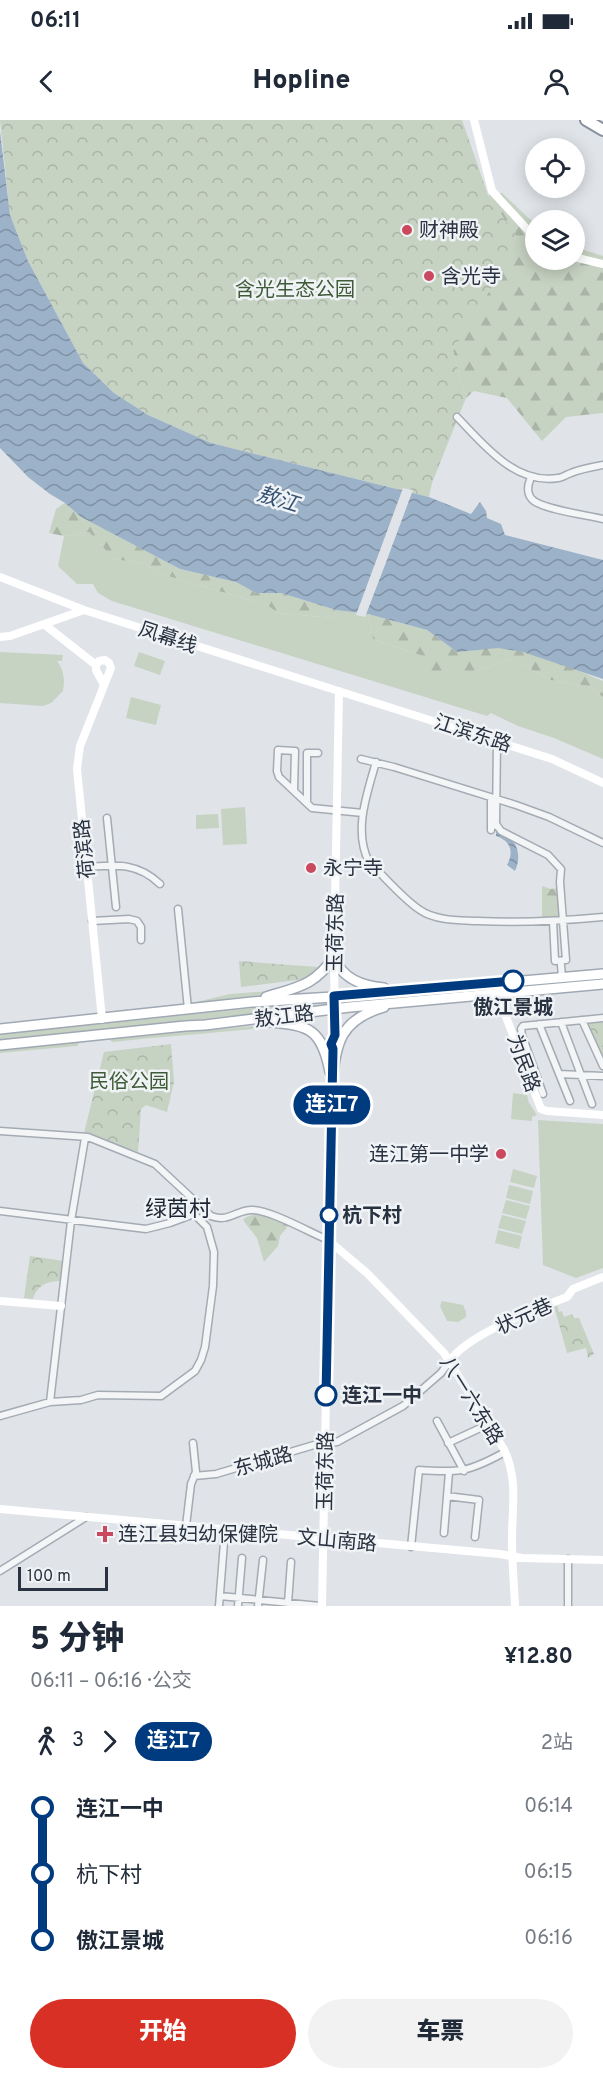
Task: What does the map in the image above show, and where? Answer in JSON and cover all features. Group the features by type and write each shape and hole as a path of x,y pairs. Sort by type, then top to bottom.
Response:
{"highway":[{"path":"586,120 603,130"}],"main road":[{"path":"474,120 492,191 525,227"},
{"path":"585,260 603,264"},
{"name":"凤幕线","path":"0,577 84,610 339,691"},
{"path":"0,637 45,625 84,610"},
{"name":"荷滨路","path":"45,625 96,665 103,660 110,665 80,746 77,764 102,1019"},
{"path":"96,665 96,670 103,683"},
{"name":"江滨东路","path":"339,691 552,759 603,783"},
{"name":"玉荷东路","path":"337,1037 334,957 339,691"},
{"path":"252,1002 308,984 320,975 334,957 345,975 359,983 369,987 404,991"},
{"name":"敖江路","path":"0,1029 252,1002 603,974"},
{"name":"敖江路","path":"0,1045 253,1020 335,1009 603,984"},
{"name":"为民路","path":"498,993 541,1108 547,1112 603,1115"},
{"path":"277,1000 285,1005 285,1010 277,1016"},
{"path":"332,1084 337,1037 361,1016 405,1002"},
{"path":"253,1020 295,1024 312,1031 321,1043 327,1058 332,1084"},
{"name":"玉荷东路","path":"321,1606 332,1084"},
{"name":"八一六东路","path":"328,1240 367,1273 444,1353 505,1452 512,1468 514,1481 512,1542 515,1606"},
{"name":"状元巷","path":"449,1362 456,1352 480,1335 567,1297 573,1289 603,1277"},
{"path":"0,1301 61,1306"},
{"path":"444,1353 456,1352"},
{"name":"文山南路","path":"0,1509 513,1557 603,1560"}],"street":[{"path":"457,417 493,455 535,477 559,478 572,472 603,465"},
{"path":"530,480 527,486 528,494 533,501 603,519"},
{"path":"497,741 492,799 494,828 548,855 561,869 566,960 561,962 555,961 553,921"},
{"path":"294,790 295,751 278,750 279,777 312,808 363,813"},
{"path":"307,803 307,753 318,753"},
{"path":"361,759 549,817 603,843"},
{"path":"376,762 363,813 362,844 369,862 420,910 435,917 453,920 524,923 603,917"},
{"path":"294,778 307,778"},
{"path":"370,782 379,785"},
{"path":"474,796 492,799"},
{"path":"107,818 116,907"},
{"path":"86,867 113,865 135,868 160,884"},
{"path":"178,909 188,1009"},
{"path":"92,921 129,919 137,921 141,927 141,940"},
{"path":"561,962 562,977"},
{"path":"543,1094 521,1029 523,1026 603,1018"},
{"path":"582,1020 603,1068"},
{"path":"561,1022 592,1104"},
{"path":"539,1024 570,1101"},
{"path":"559,1074 603,1076"},
{"path":"0,1131 85,1137 155,1164 216,1218 230,1217 252,1210 328,1240"},
{"path":"50,1402 71,1221 85,1137"},
{"path":"0,1211 146,1229 194,1214 200,1205"},
{"path":"0,1416 50,1402 81,1400 98,1395 161,1396 195,1371 205,1347 213,1286 214,1252 207,1227 194,1214"},
{"name":"东城路","path":"194,1476 216,1474 314,1445 337,1442 403,1406 441,1373 449,1362"},
{"path":"437,1421 464,1471"},
{"path":"448,1443 489,1424"},
{"path":"186,1526 196,1472 193,1443"},
{"path":"411,1547 418,1470 464,1471 505,1452"},
{"path":"444,1533 449,1472"},
{"path":"447,1496 479,1500 475,1537"},
{"path":"0,1570 86,1516"},
{"path":"219,1606 225,1530"},
{"path":"238,1606 242,1558"},
{"path":"568,1559 568,1606"},
{"path":"259,1603 263,1560"},
{"path":"288,1603 291,1563"},
{"path":"220,1596 259,1603 321,1606"}],"green space":[{"name":"含光生态公园","path":"0,120 462,120 488,195 520,241 453,351 466,398 432,483 429,497 211,443 148,415 114,393 83,363 28,261 10,215"},
{"path":"502,193 525,215 525,270 585,270 585,250 603,256 603,413 566,417 542,441 507,398 474,391 466,398 453,351 519,241 488,195"},
{"path":"65,503 81,517 180,569 236,582 256,593 281,593 336,610 333,618 278,613 262,601 256,602 158,573 145,564 114,559 89,532 64,536 49,533 56,509"},
{"path":"89,532 114,559 145,564 158,573 256,602 262,600 278,613 333,618 336,610 368,614 373,639 423,656 478,671 511,658 550,680 588,686 603,697 603,759 491,713 487,716 112,601 98,593 93,584 77,584 58,566 64,536"},
{"path":"368,614 427,630 457,652 500,648 526,652 553,660 603,681 603,697 588,686 550,680 511,658 478,671 431,671 423,656 373,639"},
{"path":"0,652 63,655 62,661 57,661 63,675 63,691 51,703 43,706 0,703"},
{"path":"139,652 165,661 160,675 134,666"},
{"path":"131,697 161,705 156,725 126,718"},
{"path":"245,807 247,844 223,845 221,809"},
{"path":"218,814 219,828 196,829 196,815"},
{"path":"542,886 551,889 558,888 561,917 542,919"},
{"path":"239,961 318,967 305,979 241,987"},
{"path":"270,991 271,994 192,1003 230,994"},
{"path":"273,1006 275,1010 271,1012 0,1040 0,1034"},
{"path":"603,1021 603,1063 585,1023"},
{"path":"273,1024 273,1027 110,1041 113,1038"},
{"path":"80,1042 77,1046 0,1053 0,1049"},
{"name":"民俗公园","path":"171,1044 174,1082 167,1112 146,1105 141,1109 138,1152 84,1133 104,1052"},
{"path":"513,1093 527,1095 537,1115 532,1117 532,1121 511,1119"},
{"path":"538,1120 603,1124 603,1268 576,1278 543,1265"},
{"path":"513,1169 537,1176 534,1188 510,1182"},
{"path":"509,1185 533,1191 530,1204 506,1198"},
{"path":"506,1200 530,1206 526,1219 502,1213"},
{"path":"261,1213 288,1226 280,1236 278,1246 264,1262 257,1238 243,1220"},
{"path":"502,1215 526,1221 522,1234 498,1228"},
{"path":"498,1230 522,1236 519,1249 495,1243"},
{"path":"30,1256 64,1261 61,1281 44,1285 37,1290 33,1299 24,1298"},
{"path":"442,1301 463,1305 466,1317 458,1322 447,1321 440,1306"},
{"path":"557,1305 564,1317 572,1314 574,1318 579,1318 594,1354 588,1358 586,1348 567,1353 554,1306"}],"water":[{"name":"敖江","path":"0,131 10,215 28,261 83,363 114,393 148,415 211,443 429,497 471,514 480,502 486,511 487,518 501,524 505,535 603,560 603,679 523,652 498,648 457,652 427,630 368,614 336,610 281,593 256,593 236,582 180,569 81,517 28,477 0,448"},
{"path":"496,831 509,837 516,846 518,858 515,871 507,865 510,848 505,841 496,836"}],"pier":[{"path":"403,488 413,490 365,617 356,615"}],"bus line":[{"name":"连江7","path":"326,1395 333,1049 331,1040 335,1035 334,996 513,981"}],"place":[{"name":"财神殿","path":"407,230"},
{"name":"含光寺","path":"429,276"},
{"name":"永宁寺","path":"311,868"},
{"name":"傲江景城","path":"513,981"},
{"name":"连江第一中学","path":"501,1154"},
{"name":"杭下村","path":"329,1215"},
{"name":"连江一中","path":"326,1395"},
{"name":"连江县妇幼保健院","path":"105,1534"}],"district":[{"name":"绿茵村","path":"178,1208"}]}
